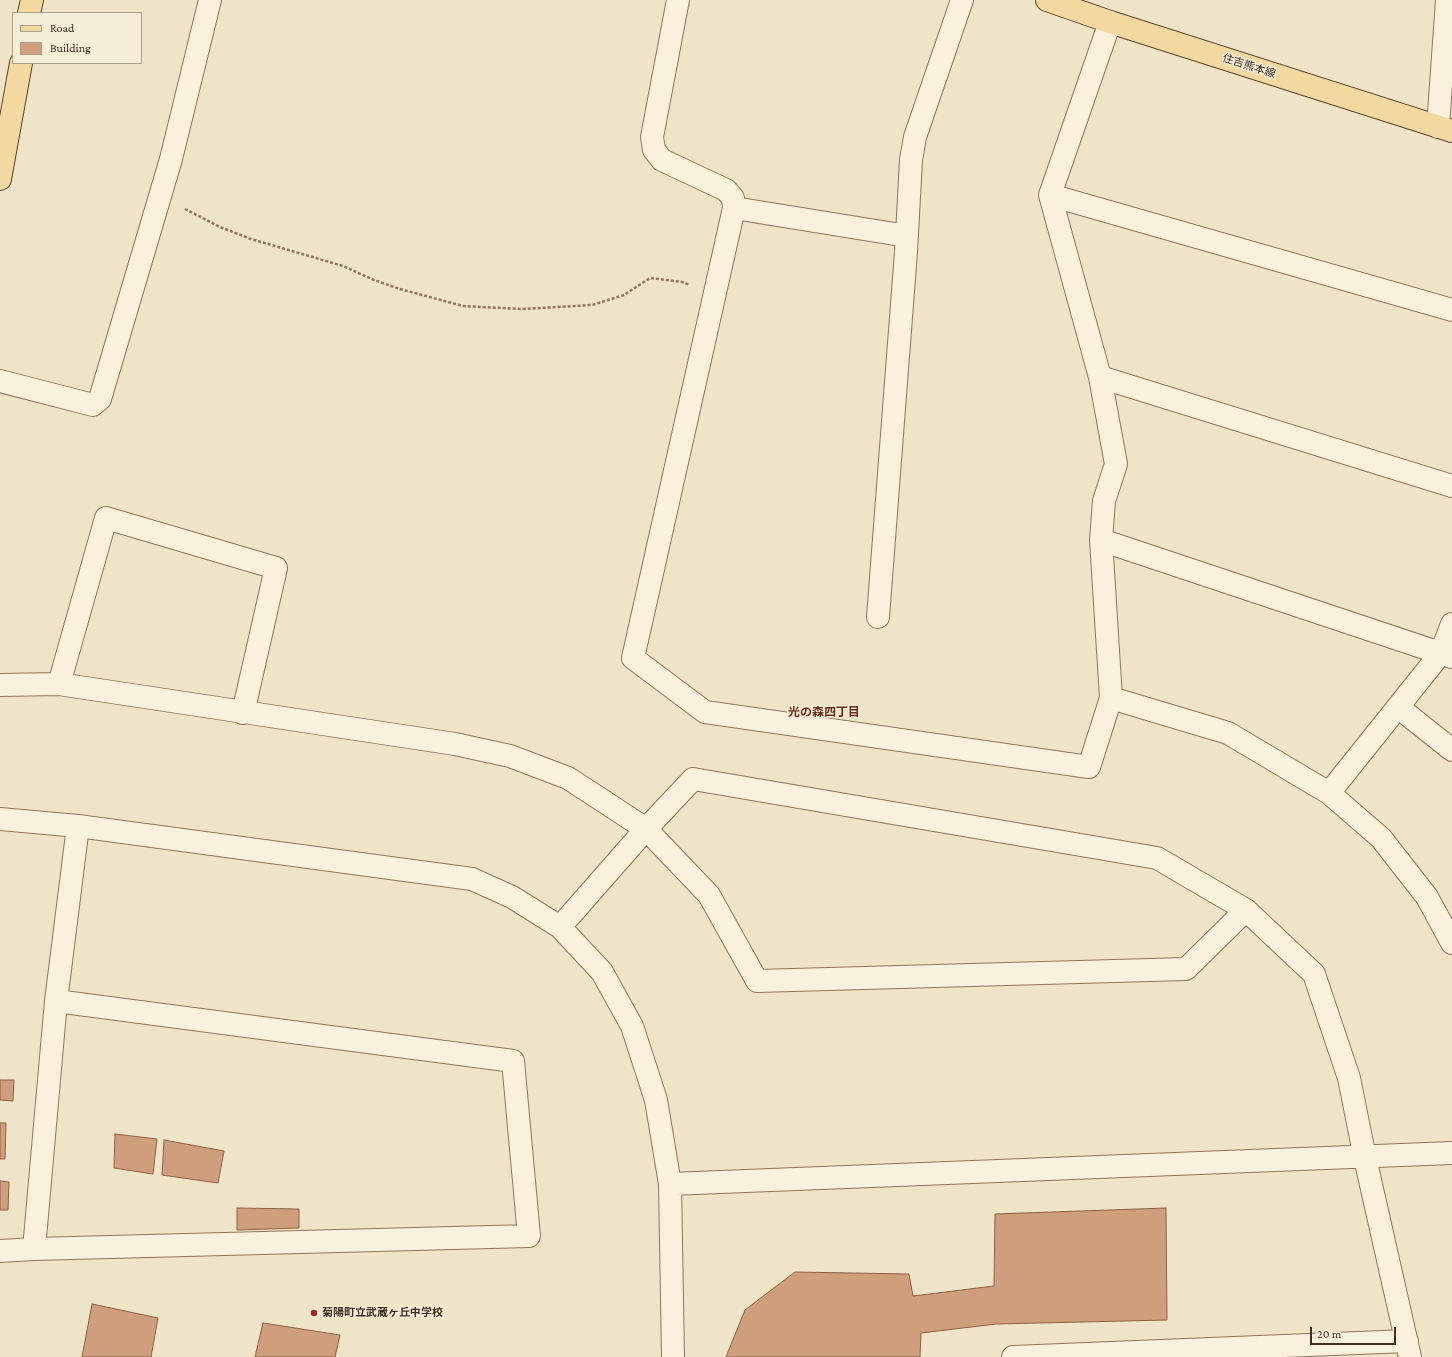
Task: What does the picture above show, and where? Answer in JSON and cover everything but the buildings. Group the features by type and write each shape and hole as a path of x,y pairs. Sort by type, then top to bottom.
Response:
{"main road":[{"path":"29,12 32,0"},
{"name":"住吉熊本線","path":"1047,0 1110,22 1445,129"},
{"path":"0,179 21,64"}],"street":[{"path":"0,381 93,405 100,399 171,159 210,0"},
{"path":"678,0 652,137 654,150 662,160 726,190 733,198 734,208 633,658 705,712 1089,767 1111,698 1102,540 1104,501 1116,464 1100,377 1050,195 1110,22"},
{"path":"878,616 907,236 911,160 915,137 962,0"},
{"path":"1445,129 1447,0"},
{"path":"1050,195 1452,310"},
{"path":"734,208 907,236"},
{"path":"1100,377 1452,486"},
{"path":"59,684 106,518 276,568 242,713"},
{"path":"1102,540 1446,655"},
{"path":"1329,793 1398,707 1446,655 1452,624"},
{"path":"0,684 59,684 242,713 456,744 510,756 568,778 646,829 709,895 756,981 1186,968 1246,910"},
{"path":"1111,698 1228,733 1329,793 1382,838 1427,897 1452,942"},
{"path":"1398,707 1452,750"},
{"path":"560,927 646,829 693,779 1157,858 1246,910 1314,974 1349,1078 1365,1158 1408,1349 1013,1357"},
{"path":"0,819 78,826 472,879 512,897 560,927 602,972 632,1026 656,1100 670,1184 673,1357"},
{"path":"34,1248 56,1001 78,826"},
{"path":"0,1251 34,1248 529,1236 513,1062 56,1001"},
{"path":"670,1184 1365,1158 1452,1153"}],"path":[{"path":"183,203 185,210 220,228 251,239 343,266 374,280 400,289 463,306 523,309 592,305 624,295 650,278 682,282 715,294"}],"place":[{"name":"菊陽町立武蔵ヶ丘中学校","path":"314,1313"}],"district":[{"name":"光の森四丁目","path":"824,712"}]}
